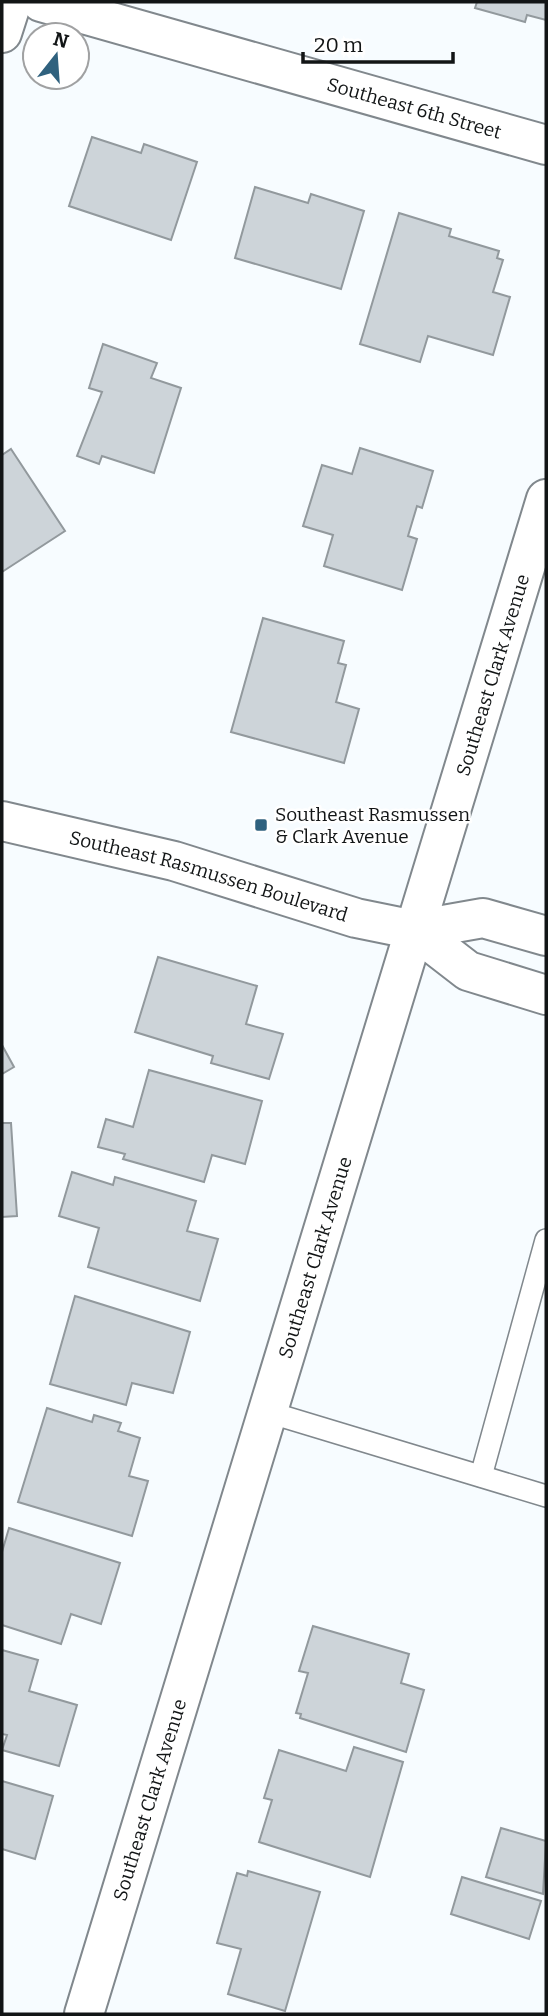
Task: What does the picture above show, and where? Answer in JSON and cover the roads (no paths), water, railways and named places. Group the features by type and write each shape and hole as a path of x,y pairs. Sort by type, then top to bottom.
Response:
{"street":[{"path":"2,33 12,2"},
{"name":"Southeast 6th Street","path":"41,2 546,145"},
{"name":"Southeast Clark Avenue","path":"84,2014 415,930 538,557 546,499"},
{"name":"Southeast Rasmussen Boulevard","path":"2,821 174,861 356,918 415,930 483,918 546,936"},
{"name":"Southeast Rasmussen Boulevard","path":"415,930 468,971 546,995"}],"lane":[{"path":"481,1476 546,1240"},
{"path":"268,1412 546,1496"}],"place":[{"name":"Southeast Rasmussen & Clark Avenue","path":"261,825"}]}
